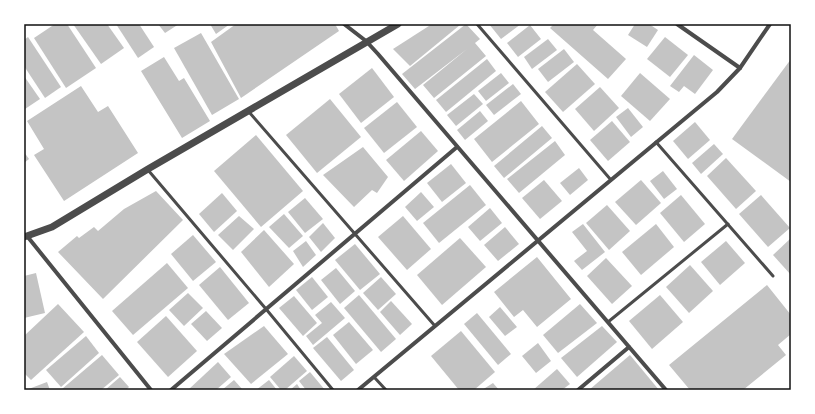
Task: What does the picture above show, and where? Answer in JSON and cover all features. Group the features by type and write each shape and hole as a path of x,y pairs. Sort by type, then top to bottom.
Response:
{"street":[{"path":"344,24 366,42 666,390"},
{"path":"152,390 25,236 52,227 148,169 398,24"},
{"path":"677,24 740,68"},
{"path":"358,390 716,92 740,68 770,24"},
{"path":"171,390 457,147"},
{"path":"578,390 629,347"}],"lane":[{"path":"477,24 611,180"},
{"path":"248,111 435,326"},
{"path":"656,142 772,276"},
{"path":"148,169 334,390"},
{"path":"608,322 728,224"},
{"path":"374,377 386,390"}],"building":[{"path":"55,24 67,24 96,68 66,88 34,38"},
{"path":"73,24 107,24 124,48 101,64"},
{"path":"116,24 139,24 154,47 138,58"},
{"path":"158,24 179,24 165,33"},
{"path":"210,24 230,24 216,34"},
{"path":"236,24 335,24 339,31 241,98 211,42"},
{"path":"432,24 460,25 410,66 393,49"},
{"path":"466,24 480,39 475,43 486,56 434,98 423,85 467,49 415,89 402,74"},
{"path":"489,24 521,24 501,39"},
{"path":"554,24 598,24 593,30 626,59 608,79 550,28"},
{"path":"635,24 649,24 658,30 647,47 628,35"},
{"path":"530,25 541,39 518,57 507,43"},
{"path":"201,33 239,99 212,115 174,48"},
{"path":"28,37 61,87 45,98 24,66 24,40"},
{"path":"665,37 688,55 670,77 647,59"},
{"path":"548,39 557,50 532,69 524,57"},
{"path":"564,49 574,62 548,82 538,69"},
{"path":"694,55 713,70 695,94 684,86 679,92 670,86"},
{"path":"164,57 179,81 184,78 210,121 182,138 141,71"},
{"path":"487,59 496,71 446,112 436,100"},
{"path":"791,59 791,182 732,139"},
{"path":"577,64 595,84 563,112 545,92"},
{"path":"372,68 394,97 361,123 339,94"},
{"path":"501,73 509,83 486,101 478,91"},
{"path":"640,73 670,99 650,121 621,96"},
{"path":"24,76 40,99 25,109 24,107"},
{"path":"513,84 521,94 494,115 486,105"},
{"path":"81,86 98,112 108,106 138,153 64,201 34,155 44,149 27,121"},
{"path":"600,87 619,108 594,131 575,109"},
{"path":"474,94 483,104 456,126 447,115"},
{"path":"330,99 361,137 317,173 286,135"},
{"path":"521,101 539,124 492,162 474,139"},
{"path":"397,102 417,127 384,153 364,128"},
{"path":"628,108 643,127 631,137 616,117"},
{"path":"480,111 488,121 465,140 457,130"},
{"path":"612,121 630,142 608,161 590,140"},
{"path":"695,122 710,140 688,159 673,141"},
{"path":"542,126 552,138 504,178 494,166"},
{"path":"421,131 438,151 404,181 386,160"},
{"path":"256,135 303,191 261,227 214,171"},
{"path":"555,141 565,155 519,193 507,179"},
{"path":"714,144 723,154 701,174 692,163"},
{"path":"363,147 388,177 377,193 372,190 354,207 323,175"},
{"path":"24,152 29,159 24,163"},
{"path":"726,158 756,191 736,209 707,176"},
{"path":"451,164 466,183 442,202 427,183"},
{"path":"579,168 588,180 570,195 560,183"},
{"path":"663,171 677,189 664,199 650,181"},
{"path":"544,180 562,201 540,219 522,198"},
{"path":"641,180 661,203 636,225 615,202"},
{"path":"470,185 486,205 439,243 423,223"},
{"path":"156,191 183,220 103,299 58,252 77,236 79,238 94,227 98,231 124,209"},
{"path":"421,192 434,207 417,221 405,207"},
{"path":"222,193 237,211 214,232 199,214"},
{"path":"681,195 705,224 684,242 660,213"},
{"path":"761,195 790,228 768,247 739,214"},
{"path":"305,198 323,219 305,233 288,212"},
{"path":"607,205 630,231 609,250 586,223"},
{"path":"490,208 502,223 480,241 468,227"},
{"path":"284,214 303,236 289,248 269,227"},
{"path":"239,216 254,229 233,250 218,235"},
{"path":"403,216 431,249 407,270 378,237"},
{"path":"323,223 335,238 321,252 309,237"},
{"path":"583,224 605,252 582,270 574,261 587,251 572,232"},
{"path":"656,224 674,247 641,275 622,252"},
{"path":"505,227 519,244 498,261 484,245"},
{"path":"264,230 294,264 269,287 241,252"},
{"path":"193,235 216,262 193,281 171,254"},
{"path":"460,238 486,267 442,305 417,275"},
{"path":"791,238 791,275 773,255"},
{"path":"306,241 316,255 303,267 293,251"},
{"path":"726,241 745,263 720,285 701,262"},
{"path":"355,244 380,274 360,290 335,260"},
{"path":"537,257 571,299 537,327 523,310 514,317 494,292"},
{"path":"606,258 632,286 612,304 587,276"},
{"path":"167,263 188,288 133,335 112,311"},
{"path":"690,265 713,291 689,313 666,287"},
{"path":"220,267 249,303 228,320 199,285"},
{"path":"336,268 355,291 340,304 321,280"},
{"path":"36,273 45,313 24,318 24,276"},
{"path":"312,277 328,297 312,310 296,290"},
{"path":"381,277 396,294 378,310 363,293"},
{"path":"767,285 791,315 791,334 778,345 786,355 743,390 690,390 669,365"},
{"path":"188,293 203,308 184,326 169,310"},
{"path":"359,295 396,339 381,352 344,308"},
{"path":"660,295 683,322 652,349 629,321"},
{"path":"294,296 317,323 303,336 279,308"},
{"path":"391,301 412,324 400,335 380,312"},
{"path":"331,302 345,318 313,345 306,336 322,323 315,315"},
{"path":"58,304 84,332 31,380 24,373 24,336"},
{"path":"580,304 597,323 558,353 543,335"},
{"path":"500,307 517,327 505,336 489,317"},
{"path":"206,311 222,328 207,341 191,324"},
{"path":"477,313 511,354 498,365 464,324"},
{"path":"166,316 197,351 168,377 137,342"},
{"path":"349,322 373,350 356,364 333,335"},
{"path":"264,326 288,354 251,384 224,354"},
{"path":"602,326 617,342 577,377 561,358"},
{"path":"461,331 495,372 474,390 459,390 431,356"},
{"path":"86,336 99,353 61,387 46,370"},
{"path":"327,337 354,370 341,381 313,348"},
{"path":"538,343 551,361 536,373 522,356"},
{"path":"102,355 119,375 101,390 62,389"},
{"path":"630,355 659,390 589,390"},
{"path":"294,356 307,371 285,390 281,390 270,377"},
{"path":"218,362 231,377 216,390 188,390"},
{"path":"557,369 570,384 562,390 533,390"},
{"path":"310,372 325,390 306,390 299,381"},
{"path":"120,377 129,387 126,390 105,390"},
{"path":"234,380 243,390 222,390"},
{"path":"269,380 277,390 256,390"},
{"path":"47,382 50,390 26,390"},
{"path":"493,383 499,390 482,390"},
{"path":"297,384 301,390 290,390"}]}
